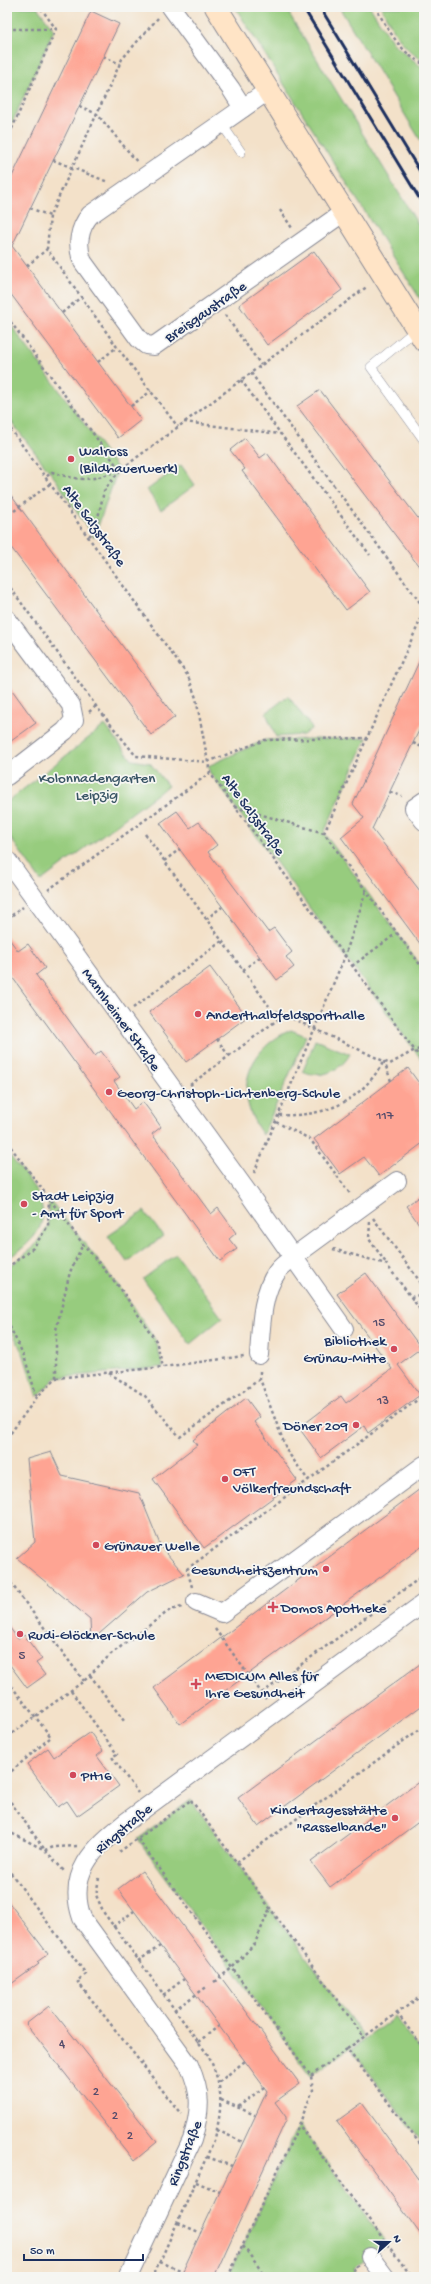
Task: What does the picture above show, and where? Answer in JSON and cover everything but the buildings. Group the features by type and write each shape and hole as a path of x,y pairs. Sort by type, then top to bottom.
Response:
{"street":[{"path":"171,7 231,89 243,108"},
{"path":"216,7 420,334"},
{"name":"Breisgaustraße","path":"269,90 90,215 82,228 79,243 81,257 86,267 139,339 146,345 154,346 344,212"},
{"path":"7,619 71,705 74,720 65,731 7,776"},
{"path":"424,801 414,808 424,821"},
{"name":"Mannheimer Straße","path":"7,860 246,1190 344,1329"},
{"path":"259,1355 260,1329 268,1290 277,1271 293,1257 397,1181"},
{"path":"196,1602 222,1613 424,1465"},
{"name":"Ringstraße","path":"128,2277 192,2140 199,2119 199,2095 196,2082 189,2065 82,1918 77,1901 77,1887 81,1872 92,1852 104,1840 147,1806 424,1603"},
{"path":"370,2256 386,2277"}],"lane":[{"path":"221,123 240,152"},
{"path":"420,334 371,368 424,440"}],"path":[{"path":"40,7 56,29"},
{"path":"122,59 153,21 171,7"},
{"path":"375,7 396,41 419,62 424,64"},
{"path":"7,29 56,29"},
{"path":"7,140 56,29"},
{"path":"103,56 120,64"},
{"path":"79,106 97,114 148,174"},
{"path":"53,160 127,189"},
{"path":"30,208 50,216"},
{"path":"280,210 301,242"},
{"path":"27,266 47,249"},
{"path":"89,536 95,531 104,491 120,470 383,275"},
{"path":"62,313 81,297"},
{"path":"217,303 261,365"},
{"path":"7,318 120,470"},
{"path":"98,362 117,347"},
{"path":"251,372 424,608"},
{"path":"241,380 370,555"},
{"path":"131,406 151,391"},
{"path":"184,422 281,434"},
{"name":"Alte Salzstraße","path":"7,424 89,536 188,676 196,698 210,773 424,1063"},
{"path":"46,477 52,472 77,480 96,479 120,470"},
{"path":"14,511 51,484"},
{"path":"7,582 96,706 136,756 207,762 265,740 367,738"},
{"path":"324,833 424,612"},
{"path":"413,744 424,748"},
{"path":"35,898 45,893 210,773"},
{"path":"235,807 324,833 424,970"},
{"path":"145,834 269,1006"},
{"path":"164,861 180,849"},
{"path":"246,1190 345,956 366,891"},
{"path":"206,919 222,907"},
{"path":"352,966 397,933"},
{"path":"120,1017 222,942"},
{"path":"243,970 260,957"},
{"path":"276,1011 390,1064 415,1050 424,1049"},
{"path":"177,1096 228,1055 284,1015"},
{"path":"217,1039 228,1055"},
{"path":"384,1061 391,1081"},
{"path":"279,1115 314,1113 338,1106 355,1096 374,1078 384,1061"},
{"path":"276,1122 310,1139 360,1208"},
{"path":"7,1142 83,1244 120,1288 156,1341 163,1367"},
{"path":"7,1268 33,1248 48,1226 49,1199"},
{"path":"424,1287 370,1215 369,1239 424,1315"},
{"path":"320,1238 326,1247 386,1264"},
{"path":"56,1378 56,1330 70,1272 83,1244"},
{"path":"411,1297 424,1294"},
{"path":"7,1321 24,1356 37,1397"},
{"path":"7,1438 37,1397 56,1378 163,1367 234,1356 259,1355 260,1378 287,1451 308,1480"},
{"path":"109,1373 145,1396 180,1437 260,1378"},
{"path":"7,1737 84,1681 111,1654 170,1610 196,1602 187,1569 424,1395"},
{"path":"262,1693 424,1575"},
{"path":"7,1578 84,1681"},
{"path":"213,1627 276,1712"},
{"path":"90,1675 124,1721"},
{"path":"7,1684 9,1683 51,1737 7,1775"},
{"path":"71,1691 117,1754 112,1757 147,1806"},
{"path":"236,1862 424,1726"},
{"path":"179,1783 364,2037"},
{"path":"7,1797 45,1850 65,1872"},
{"path":"191,1800 138,1839 311,2076 313,2090 299,2125 228,2277"},
{"path":"7,1831 45,1850 54,1847 78,1846 92,1852"},
{"path":"7,1868 86,1974 77,1981 82,1988 179,2114 199,2119"},
{"path":"214,1982 232,1968 255,1943 270,1908"},
{"path":"113,1928 134,1912"},
{"path":"138,1961 160,1946"},
{"path":"163,1995 184,1979"},
{"path":"174,2010 208,1986"},
{"path":"311,2076 424,1994"},
{"path":"397,2013 424,2049"},
{"path":"198,2042 219,2026"},
{"path":"347,2049 424,2149"},
{"path":"219,2082 245,2061"},
{"path":"238,2107 264,2087"},
{"path":"221,2100 255,2115"},
{"path":"299,2125 412,2277"},
{"path":"217,2130 243,2142"},
{"path":"207,2157 232,2166"},
{"path":"196,2182 220,2192"},
{"path":"178,2223 200,2233"},
{"path":"359,2277 353,2268 387,2244"},
{"path":"243,2246 266,2277"},
{"path":"160,2262 182,2271"}],"green space":[{"path":"7,7 37,7 54,30 7,134"},
{"path":"235,7 285,7 424,234 424,305"},
{"path":"339,7 370,7 393,43 424,69 424,146"},
{"path":"381,7 424,7 424,60 410,51 398,37"},
{"path":"7,320 118,469 94,538 56,480 7,416"},
{"path":"181,465 195,485 161,510 147,490"},
{"path":"288,696 312,728 303,735 276,737 266,713"},
{"name":"Kolonnadengarten Leipzig","path":"105,725 132,760 150,763 168,786 41,881 7,833 7,802"},
{"path":"367,738 324,833 424,970 424,1063 210,773 208,766 265,740"},
{"path":"291,1030 306,1036 263,1135 254,1120 248,1105 248,1075 254,1061 263,1049 275,1039"},
{"path":"315,1040 350,1054 341,1065 330,1072 316,1075 310,1074 303,1071"},
{"name":"Stadt Leipzig - Amt für Sport","path":"7,1152 24,1173 38,1195 42,1207 42,1218 38,1230 29,1242 7,1259"},
{"path":"49,1199 120,1288 156,1341 163,1367 56,1378 37,1397 24,1356 7,1321 7,1268 33,1248 48,1226"},
{"path":"144,1211 163,1236 127,1262 108,1236"},
{"path":"176,1254 222,1318 190,1344 143,1279"},
{"path":"191,1800 364,2037 311,2076 138,1839"},
{"path":"395,2017 424,2056 424,2144 351,2049"},
{"path":"299,2125 387,2244 354,2268 358,2277 228,2277"}],"railway":[{"path":"303,7 424,206"},
{"path":"320,7 424,178"}],"place":[{"name":"Walross (Bildhauerwerk)","path":"71,459"},
{"name":"Anderthalbfeldsporthalle","path":"198,1014"},
{"name":"Georg-Christoph-Lichtenberg-Schule","path":"109,1092"},
{"name":"Stadt Leipzig - Amt für Sport","path":"24,1204"},
{"name":"Bibliothek Grünau-Mitte","path":"394,1349"},
{"name":"Döner 209","path":"356,1425"},
{"name":"OFT Völkerfreundschaft","path":"225,1479"},
{"name":"Grünauer Welle","path":"96,1545"},
{"name":"Gesundheitszentrum","path":"326,1569"},
{"name":"Domos Apotheke","path":"273,1607"},
{"name":"Rudi-Glöckner-Schule","path":"20,1634"},
{"name":"MEDICUM Alles für Ihre Gesundheit","path":"196,1684"},
{"name":"PH16","path":"73,1775"},
{"name":"Kindertagesstätte \"Rasselbande\"","path":"395,1818"}]}
